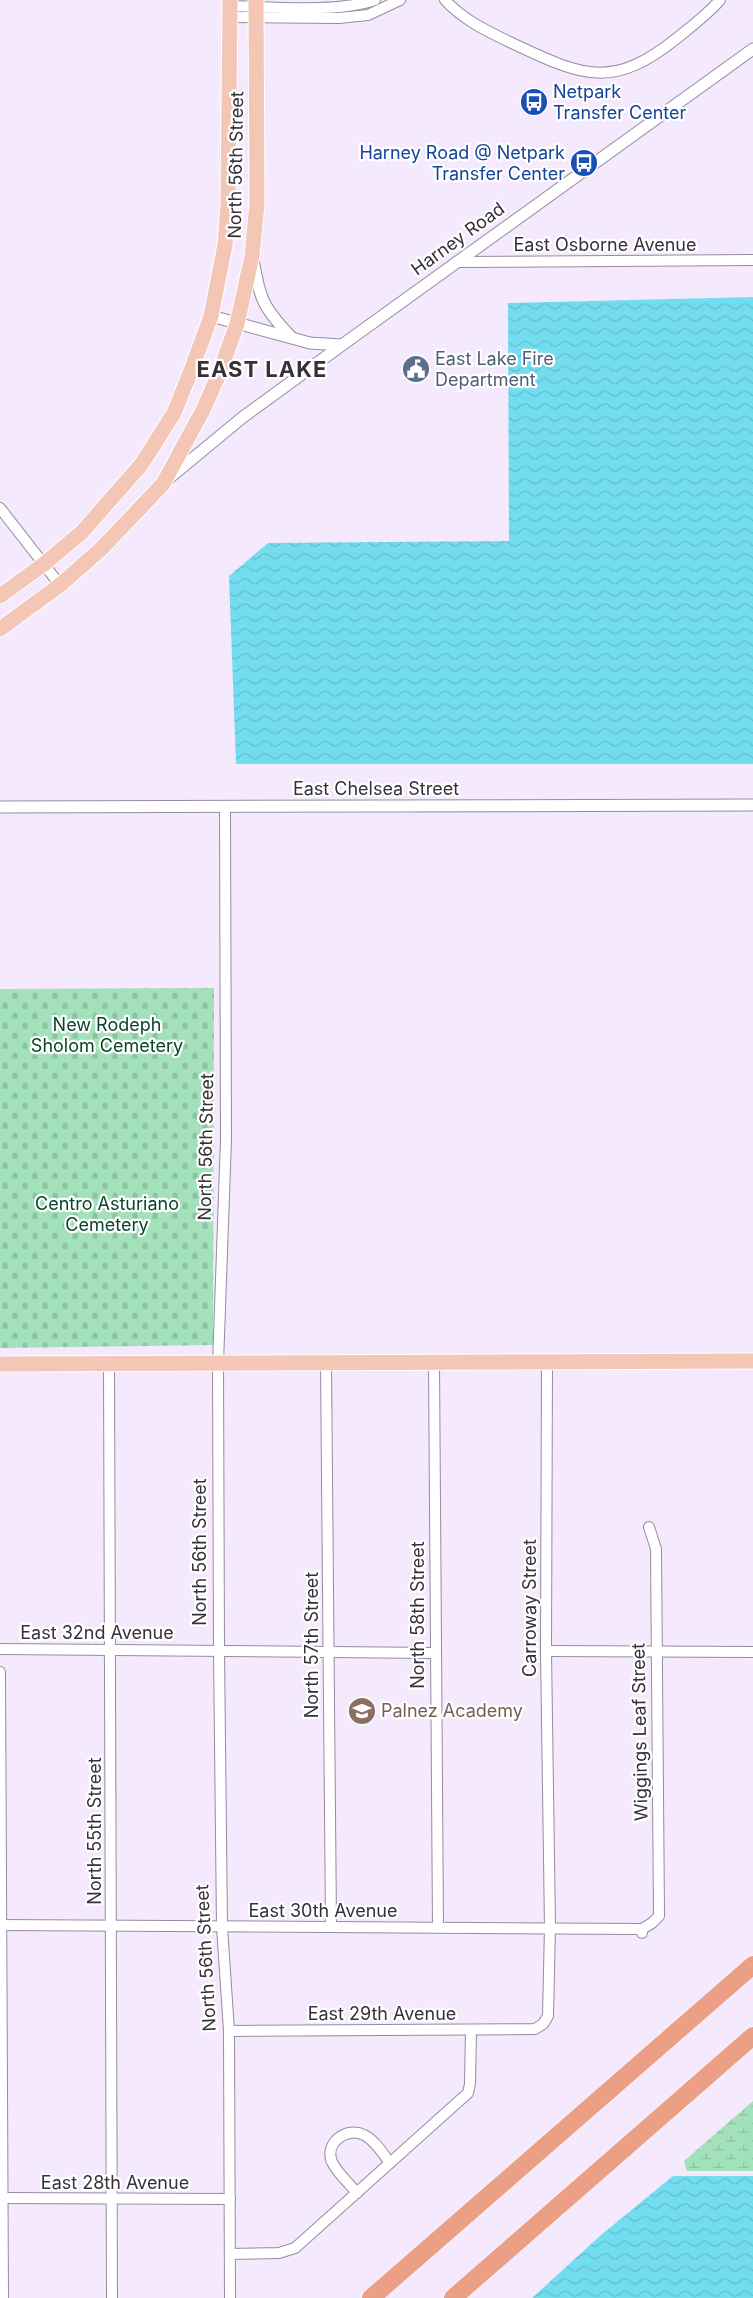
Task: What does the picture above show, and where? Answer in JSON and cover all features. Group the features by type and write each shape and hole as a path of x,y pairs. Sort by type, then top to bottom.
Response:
{"highway":[{"path":"371,2298 753,1965"},
{"path":"453,2298 753,2036"}],"main road":[{"name":"North 56th Street","path":"0,596 44,564 82,532 141,465 174,413 211,316 226,246 230,8"},
{"name":"North 56th Street","path":"0,628 60,585 101,549 163,484 207,401 237,324 252,256 257,203 256,8"},
{"path":"0,1364 753,1361"}],"street":[{"path":"230,8 359,6 375,0"},
{"path":"256,8 339,18 368,16 400,0"},
{"path":"445,0 471,21 495,35 571,69 593,74 612,73 636,66 665,48 720,0"},
{"name":"Harney Road","path":"163,484 243,417 342,344 753,49"},
{"path":"252,256 262,302 267,312 291,337"},
{"name":"East Osborne Avenue","path":"456,262 753,260"},
{"path":"211,316 310,343 342,344"},
{"path":"0,508 60,585"},
{"name":"East Chelsea Street","path":"0,807 753,805"},
{"name":"North 56th Street","path":"224,807 226,1140 218,1364 219,1650 222,1927 229,2031 230,2298"},
{"name":"Carroway Street","path":"536,2029 543,2024 548,2016 550,1927 546,1651 547,1362"},
{"name":"North 57th Street","path":"326,1363 331,1926"},
{"name":"North 58th Street","path":"434,1363 434,1653 438,1927"},
{"name":"North 55th Street","path":"109,1364 112,2298"},
{"name":"Wiggings Leaf Street","path":"642,1931 659,1916 655,1651 656,1549 649,1527"},
{"name":"East 32nd Avenue","path":"0,1649 110,1648 329,1653 434,1653"},
{"path":"546,1651 753,1652"},
{"path":"0,1672 1,2198 3,2298"},
{"name":"East 30th Avenue","path":"0,1925 550,1927 642,1931"},
{"name":"East 29th Avenue","path":"229,2031 536,2029"},
{"path":"230,2254 279,2253 295,2248 468,2093 470,2084 471,2030"},
{"path":"357,2192 332,2162 332,2147 341,2136 348,2132 363,2134 369,2138 390,2163"},
{"name":"East 28th Avenue","path":"1,2198 112,2200 230,2199"}],"green space":[{"name":"Centro Asturiano Cemetery","path":"214,988 213,1345 0,1348 0,989"},
{"path":"753,2101 753,2171 687,2171 684,2161"}],"water":[{"path":"753,297 753,764 236,764 229,576 268,543 509,541 508,303"},
{"path":"673,2176 753,2176 753,2298 532,2298 601,2235"}],"place":[{"name":"Netpark Transfer Center","path":"534,102"},
{"name":"Harney Road @ Netpark Transfer Center","path":"584,163"},
{"name":"East Lake Fire Department","path":"416,369"},
{"name":"Palnez Academy","path":"362,1711"}],"district":[{"name":"EAST LAKE","path":"262,369"}],"park label":[{"name":"New Rodeph Sholom Cemetery","path":"107,1035"}]}
